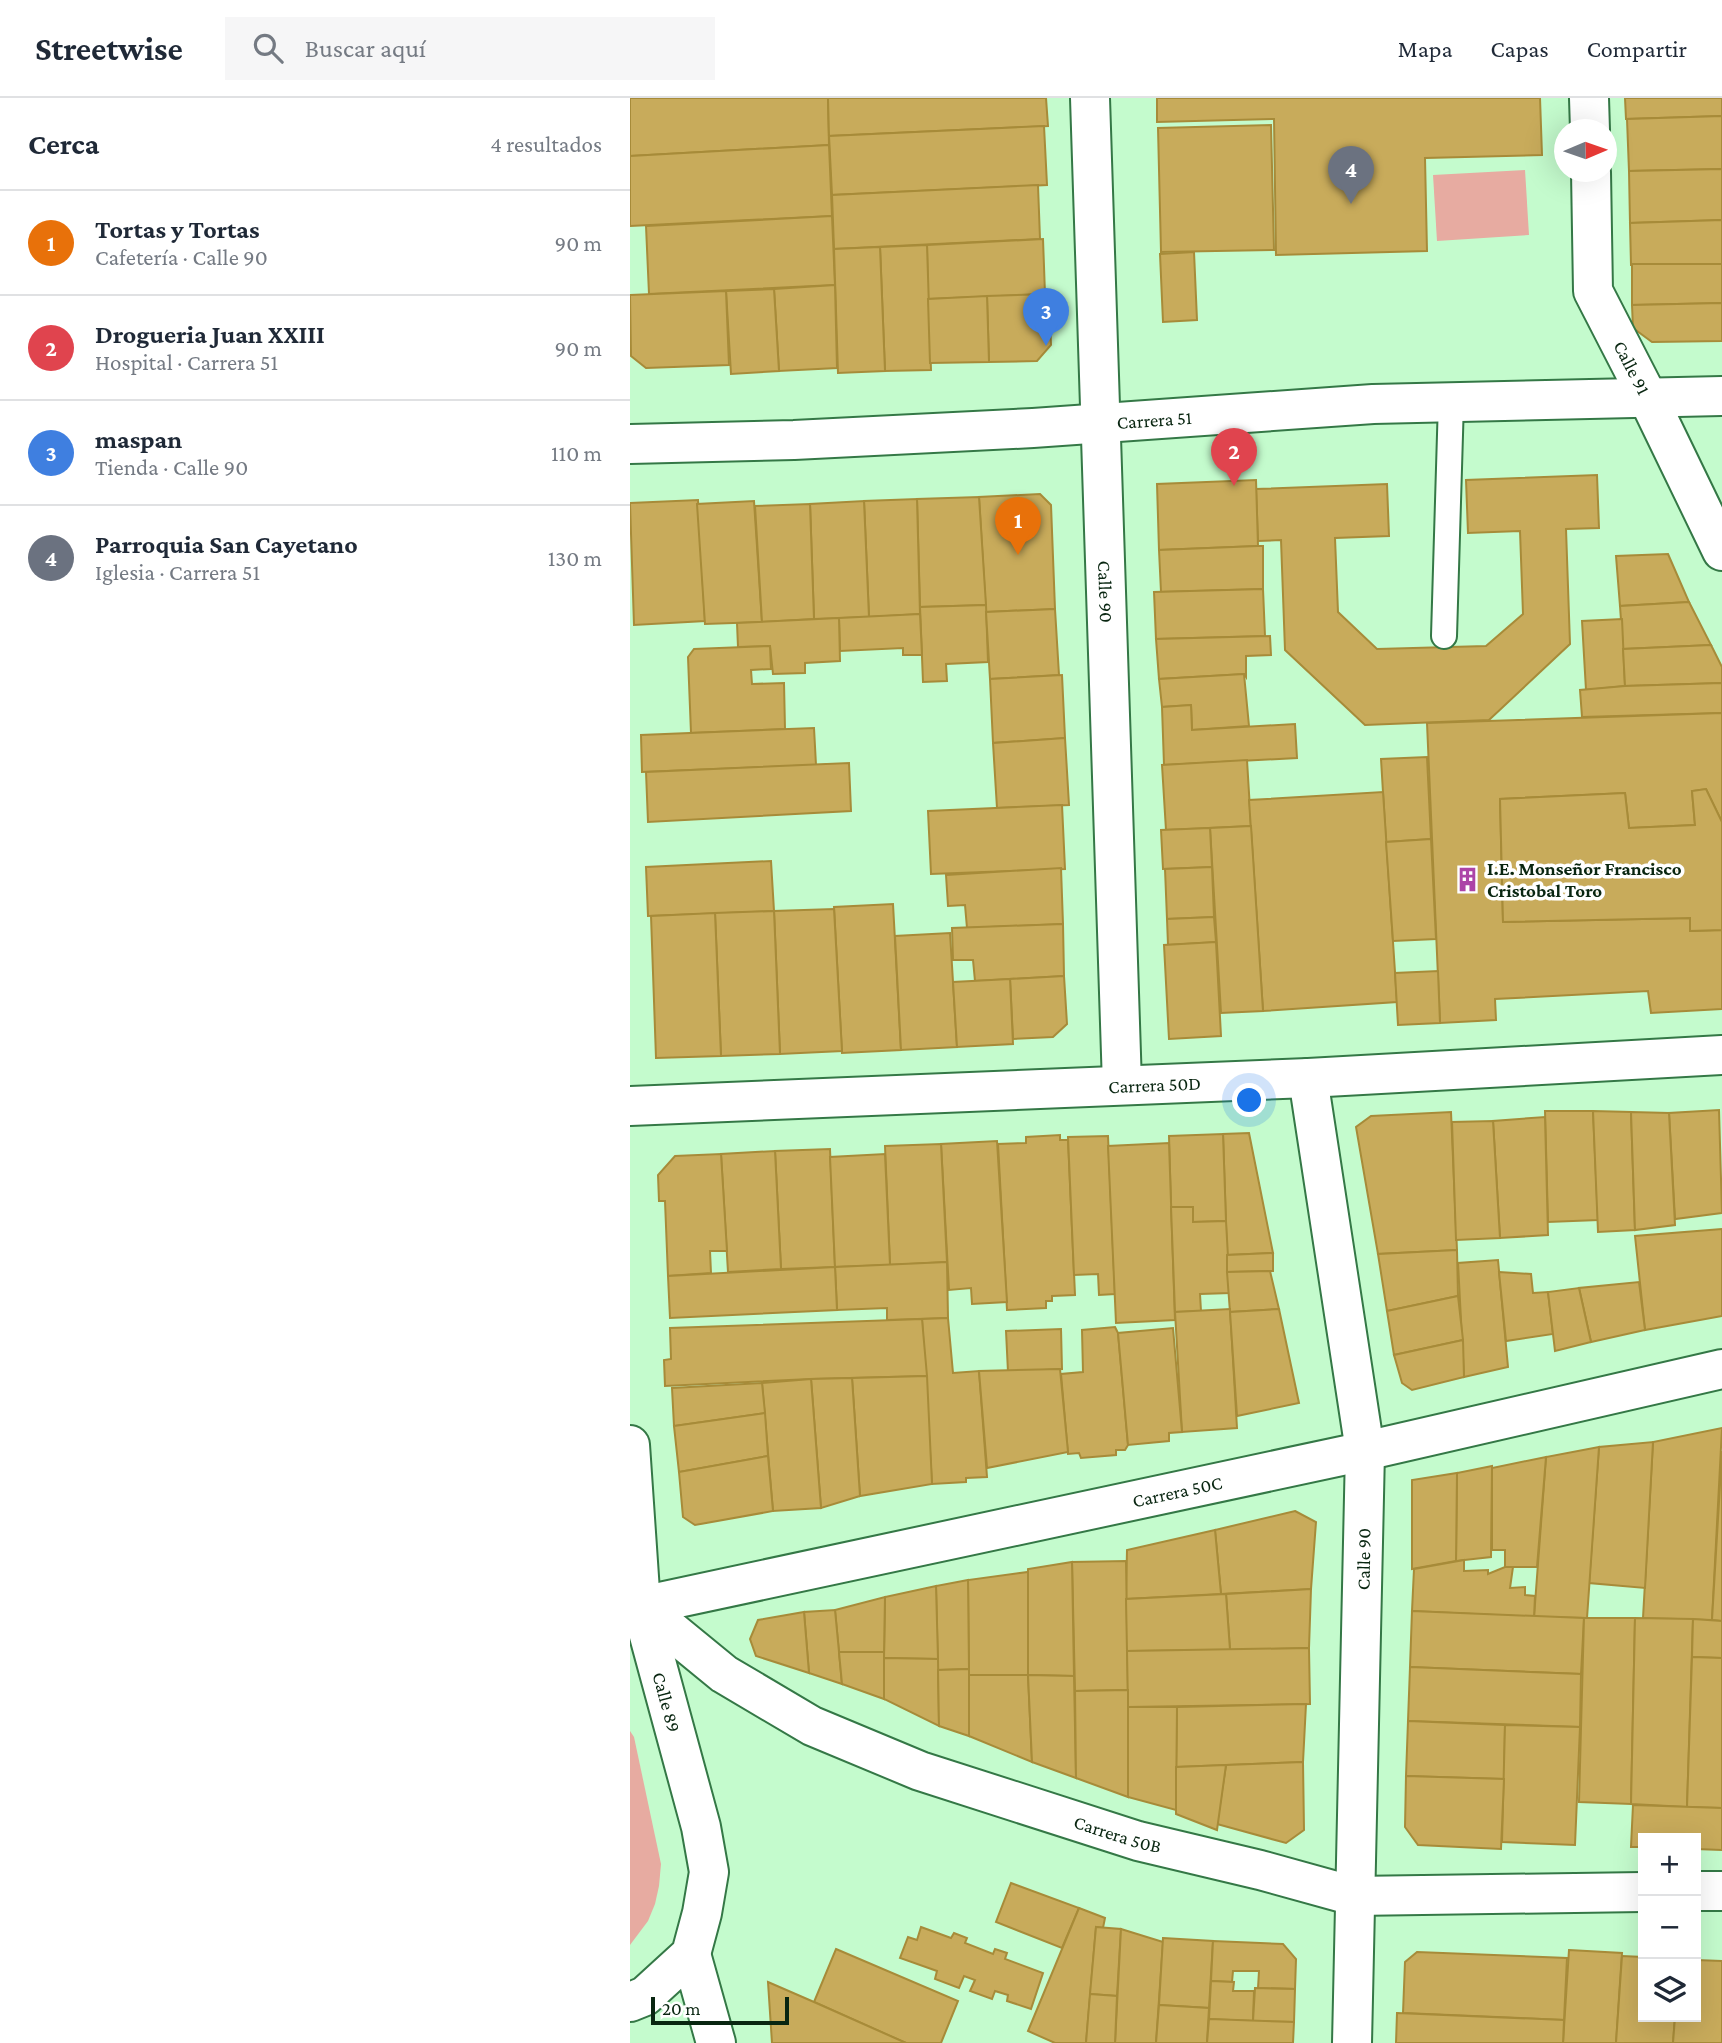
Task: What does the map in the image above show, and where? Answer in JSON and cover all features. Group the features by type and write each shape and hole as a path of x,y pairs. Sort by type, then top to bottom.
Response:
{"street":[{"name":"Calle 90","path":"1090,98 1122,1085"},
{"path":"1589,98 1590,119"},
{"name":"Calle 91","path":"1591,182 1593,291 1722,551"},
{"name":"Carrera 51","path":"630,444 793,440 1033,428 1311,407 1451,401 1722,396"},
{"name":"Carrera 50D","path":"630,1106 1308,1078 1722,1055"},
{"name":"Calle 90","path":"1308,1078 1365,1451 1352,2043"},
{"name":"Carrera 50C","path":"636,1604 1365,1451 1722,1369"},
{"name":"Calle 89","path":"630,1444 636,1604 701,1828 709,1872 691,1954"},
{"name":"Carrera 50B","path":"636,1604 724,1674 812,1726 908,1766 1138,1841 1261,1870 1354,1896 1638,1892"},
{"path":"1701,1891 1722,1891"},
{"path":"630,2002 645,1996 691,1954 716,2043"}],"lane":[{"path":"1444,636 1451,401"}],"shaded area":[{"path":"1525,170 1529,235 1437,241 1433,175"},
{"path":"630,1731 634,1737 661,1864 655,1904 648,1921 630,1945"}],"building":[{"path":"630,98 828,98 829,145 630,156"},
{"path":"828,98 1046,98 1048,126 829,136"},
{"path":"1157,98 1540,98 1542,155 1425,158 1427,251 1276,255 1274,119 1157,122"},
{"path":"1625,98 1722,98 1722,116 1626,119"},
{"path":"1722,116 1722,169 1629,171 1627,119"},
{"path":"1271,125 1274,250 1161,252 1158,128"},
{"path":"1044,126 1047,185 832,195 829,136"},
{"path":"829,145 832,216 630,226 630,156"},
{"path":"1722,169 1722,220 1630,223 1629,171"},
{"path":"1038,185 1040,239 834,249 832,195"},
{"path":"832,216 835,285 649,294 646,226"},
{"path":"1722,220 1722,264 1631,265 1630,223"},
{"path":"1043,239 1045,294 928,299 927,245"},
{"path":"927,245 931,370 885,371 880,247"},
{"path":"880,247 885,371 838,373 834,249"},
{"path":"1194,252 1197,320 1163,322 1160,254"},
{"path":"1632,264 1722,264 1722,303 1632,305"},
{"path":"835,285 837,368 779,371 774,289"},
{"path":"774,289 779,371 731,374 726,291"},
{"path":"726,291 729,365 646,368 631,356 630,295"},
{"path":"1049,294 1051,345 1037,361 989,362 987,296"},
{"path":"987,296 989,362 930,363 928,299"},
{"path":"1722,303 1722,341 1652,342 1633,328 1632,305"},
{"path":"1597,475 1599,528 1566,529 1570,644 1489,720 1365,725 1285,650 1281,540 1258,541 1256,489 1387,484 1389,536 1335,538 1338,612 1377,649 1486,646 1523,614 1520,531 1468,533 1466,480"},
{"path":"1256,480 1258,546 1159,550 1157,484"},
{"path":"1040,494 1051,505 1055,609 986,612 979,497"},
{"path":"979,497 986,605 920,607 917,499"},
{"path":"917,499 920,614 869,617 864,501"},
{"path":"698,500 705,621 634,625 630,503"},
{"path":"754,501 762,622 705,624 697,504"},
{"path":"864,501 869,617 814,619 810,504"},
{"path":"810,504 814,619 762,622 755,506"},
{"path":"1263,546 1263,589 1161,592 1159,550"},
{"path":"1668,554 1689,602 1620,606 1616,556"},
{"path":"1263,589 1265,636 1156,639 1154,592"},
{"path":"1689,602 1711,645 1623,649 1620,606"},
{"path":"986,605 988,662 946,664 947,681 923,682 920,607"},
{"path":"1055,609 1059,675 990,679 986,612"},
{"path":"920,614 922,655 903,655 903,648 840,651 839,618"},
{"path":"839,618 840,661 805,663 805,673 773,674 770,646 738,647 737,623"},
{"path":"1622,619 1625,686 1586,690 1582,621"},
{"path":"1270,636 1271,655 1246,656 1246,677 1244,674 1159,679 1156,639"},
{"path":"1711,645 1722,667 1722,683 1625,686 1623,649"},
{"path":"770,646 771,669 751,670 752,684 784,683 785,729 691,733 688,657 694,649"},
{"path":"1244,674 1249,726 1192,730 1191,705 1162,707 1159,679"},
{"path":"1062,675 1065,738 993,743 990,679"},
{"path":"1722,683 1722,713 1582,717 1580,690"},
{"path":"1191,705 1192,730 1295,724 1297,758 1164,765 1162,707"},
{"name":"I.E. Monseñor Francisco Cristobal Toro","path":"1722,713 1722,822 1706,789 1692,791 1695,825 1629,828 1625,793 1500,799 1503,922 1690,918 1690,931 1722,930 1722,1009 1651,1013 1648,991 1495,999 1496,1020 1440,1023 1427,723"},
{"path":"814,728 816,765 642,772 641,735"},
{"path":"1065,738 1069,805 997,808 993,743"},
{"path":"1427,757 1431,839 1386,842 1381,759"},
{"path":"1247,760 1251,826 1166,830 1162,765"},
{"path":"849,763 851,811 648,822 646,772"},
{"path":"1706,789 1722,822 1722,930 1690,931 1690,918 1503,922 1500,799 1625,793 1629,828 1695,825 1692,791"},
{"path":"1383,792 1397,1002 1263,1011 1249,800"},
{"path":"1062,805 1065,869 931,874 928,811"},
{"path":"1251,826 1263,1011 1221,1013 1210,828"},
{"path":"1210,828 1212,867 1163,869 1161,830"},
{"path":"1431,839 1436,939 1393,941 1386,842"},
{"path":"771,861 774,911 648,916 646,867"},
{"path":"1212,867 1214,917 1167,919 1165,869"},
{"path":"1061,868 1063,924 967,928 965,905 948,906 946,875"},
{"path":"893,904 901,1050 842,1053 834,907"},
{"path":"834,909 842,1051 780,1054 774,911"},
{"path":"774,911 780,1054 721,1056 715,913"},
{"path":"715,913 721,1056 656,1058 651,916"},
{"path":"1214,917 1216,942 1168,945 1167,919"},
{"path":"1063,924 1064,976 975,981 973,960 953,960 952,928"},
{"path":"950,933 957,1047 901,1050 895,936"},
{"path":"1216,942 1221,1036 1169,1039 1164,945"},
{"path":"1438,971 1440,1023 1398,1025 1395,973"},
{"path":"1064,976 1067,1024 1053,1037 1013,1039 1010,979"},
{"path":"1010,979 1013,1044 957,1047 953,982"},
{"path":"1719,1110 1722,1213 1675,1219 1669,1113"},
{"path":"1545,1111 1593,1111 1598,1220 1548,1222"},
{"path":"1593,1111 1631,1112 1635,1230 1598,1232"},
{"path":"1451,1112 1457,1250 1378,1254 1356,1127 1371,1116"},
{"path":"1631,1112 1669,1113 1675,1225 1635,1230"},
{"path":"1545,1117 1548,1235 1500,1238 1493,1121"},
{"path":"1493,1121 1500,1238 1456,1240 1452,1122"},
{"path":"1249,1133 1273,1253 1227,1255 1223,1134"},
{"path":"1223,1134 1226,1221 1193,1222 1193,1207 1171,1207 1169,1136"},
{"path":"1060,1135 1060,1140 1068,1140 1075,1295 1052,1296 1052,1301 1046,1301 1046,1308 1007,1310 998,1144 1026,1143 1026,1137"},
{"path":"1108,1136 1115,1294 1099,1295 1098,1274 1074,1275 1068,1137"},
{"path":"997,1141 1007,1302 972,1304 971,1288 949,1290 941,1144"},
{"path":"1169,1143 1175,1320 1116,1323 1108,1146"},
{"path":"941,1144 947,1262 890,1265 885,1146"},
{"path":"830,1149 835,1267 781,1269 775,1151"},
{"path":"775,1151 781,1269 728,1272 721,1154"},
{"path":"721,1154 727,1251 710,1251 711,1273 668,1276 665,1201 659,1201 658,1175 675,1156"},
{"path":"885,1154 890,1265 835,1267 830,1157"},
{"path":"1171,1207 1193,1207 1193,1222 1226,1221 1230,1293 1200,1294 1201,1311 1175,1312"},
{"path":"1722,1229 1722,1316 1645,1330 1635,1236"},
{"path":"1457,1250 1458,1296 1387,1311 1378,1254"},
{"path":"1273,1253 1273,1271 1227,1272 1227,1255"},
{"path":"1498,1260 1508,1367 1464,1377 1458,1263"},
{"path":"947,1262 948,1318 887,1320 887,1308 837,1310 835,1267"},
{"path":"835,1267 837,1310 670,1318 668,1276"},
{"path":"1270,1271 1279,1309 1230,1312 1227,1272"},
{"path":"1499,1272 1531,1274 1533,1293 1548,1292 1553,1334 1506,1341"},
{"path":"1639,1282 1645,1330 1591,1342 1579,1288"},
{"path":"1579,1288 1591,1342 1555,1351 1548,1292"},
{"path":"1458,1296 1463,1340 1394,1355 1387,1311"},
{"path":"1230,1309 1237,1428 1182,1432 1175,1312"},
{"path":"1279,1309 1299,1403 1237,1416 1230,1312"},
{"path":"948,1318 953,1373 979,1371 987,1477 966,1478 966,1482 932,1484 922,1319"},
{"path":"922,1319 927,1376 665,1386 664,1360 671,1359 670,1328"},
{"path":"1115,1327 1118,1333 1128,1445 1125,1450 1116,1450 1116,1455 1081,1458 1079,1453 1068,1454 1061,1374 1083,1372 1082,1330"},
{"path":"1173,1328 1182,1432 1169,1433 1169,1441 1128,1445 1118,1333"},
{"path":"1061,1329 1062,1369 1008,1372 1006,1331"},
{"path":"1463,1340 1464,1377 1412,1390 1402,1383 1394,1355"},
{"path":"1060,1369 1068,1452 987,1468 979,1371"},
{"path":"927,1376 932,1484 860,1496 852,1378"},
{"path":"852,1378 860,1496 821,1508 811,1379"},
{"path":"811,1379 821,1508 773,1511 762,1383"},
{"path":"762,1383 765,1413 674,1426 672,1388"},
{"path":"765,1413 768,1456 679,1472 674,1426"},
{"path":"1722,1428 1712,1620 1643,1618 1653,1442"},
{"path":"1653,1442 1645,1588 1589,1583 1599,1447"},
{"path":"1599,1447 1587,1618 1534,1617 1546,1457"},
{"path":"1722,1451 1722,1621 1712,1620"},
{"path":"768,1456 773,1511 695,1525 683,1517 679,1472"},
{"path":"1546,1457 1537,1567 1505,1567 1505,1550 1492,1550 1492,1468"},
{"path":"1492,1466 1491,1557 1456,1561 1457,1473"},
{"path":"1457,1473 1456,1561 1412,1569 1412,1480"},
{"path":"1295,1511 1316,1522 1311,1589 1221,1594 1215,1530"},
{"path":"1215,1530 1221,1594 1126,1599 1127,1550"},
{"path":"1464,1560 1464,1571 1488,1570 1488,1574 1505,1567 1513,1567 1510,1588 1525,1587 1525,1595 1535,1596 1534,1617 1412,1611 1414,1569"},
{"path":"1126,1561 1128,1690 1075,1691 1072,1562"},
{"path":"1072,1562 1074,1676 1028,1675 1028,1569"},
{"path":"1028,1572 1028,1675 969,1675 968,1580"},
{"path":"968,1580 969,1669 938,1670 936,1586"},
{"path":"936,1586 938,1659 884,1658 885,1597"},
{"path":"1311,1589 1309,1648 1230,1650 1226,1594"},
{"path":"1226,1594 1230,1650 1127,1651 1126,1599"},
{"path":"885,1597 884,1652 839,1652 835,1610"},
{"path":"835,1610 842,1684 809,1673 804,1612"},
{"path":"1412,1611 1584,1618 1581,1674 1410,1667"},
{"path":"804,1612 809,1673 756,1656 750,1639 758,1620"},
{"path":"1584,1618 1635,1618 1631,1804 1579,1802"},
{"path":"1635,1618 1693,1619 1687,1807 1631,1804"},
{"path":"1693,1619 1722,1621 1722,1658 1692,1657"},
{"path":"1309,1648 1310,1704 1128,1707 1127,1651"},
{"path":"839,1652 884,1652 884,1699 842,1684"},
{"path":"1692,1657 1722,1658 1722,1808 1687,1807"},
{"path":"884,1658 938,1659 939,1726 884,1699"},
{"path":"1410,1667 1581,1674 1580,1727 1408,1721"},
{"path":"969,1669 969,1736 939,1726 938,1670"},
{"path":"969,1675 1028,1675 1032,1762 969,1736"},
{"path":"1028,1675 1074,1676 1076,1778 1032,1762"},
{"path":"1128,1690 1128,1797 1076,1778 1075,1691"},
{"path":"1306,1704 1303,1762 1176,1767 1177,1707"},
{"path":"1128,1707 1177,1707 1176,1810 1128,1797"},
{"path":"1408,1721 1505,1725 1504,1779 1406,1776"},
{"path":"1505,1725 1580,1727 1575,1845 1502,1842"},
{"path":"1303,1762 1304,1830 1286,1843 1217,1824 1226,1765"},
{"path":"1226,1765 1217,1830 1176,1814 1176,1767"},
{"path":"1406,1776 1504,1779 1501,1849 1418,1845 1405,1827"},
{"path":"1633,1805 1722,1808 1722,1850 1701,1849 1701,1833 1638,1833 1638,1847 1631,1847"},
{"path":"1011,1883 1079,1908 1062,1948 996,1922"},
{"path":"1079,1908 1105,1918 1103,1928 1096,1927 1086,2043 1055,2043 1028,2031"},
{"path":"921,1927 951,1938 954,1933 967,1938 965,1943 993,1954 995,1949 1007,1953 1005,1959 1043,1973 1031,2009 1007,2001 1008,1995 995,1991 992,1999 970,1991 975,1980 964,1976 959,1988 935,1979 937,1971 900,1958 908,1937 917,1940"},
{"path":"1096,1927 1121,1929 1117,1996 1090,1994"},
{"path":"1121,1929 1163,1942 1156,2043 1115,2043"},
{"path":"1163,1938 1213,1941 1209,2008 1159,2005"},
{"path":"1213,1941 1283,1944 1296,1959 1295,1989 1258,1988 1259,1971 1233,1971 1232,1982 1211,1981"},
{"path":"836,1949 958,2001 941,2043 906,2043 814,2002"},
{"path":"1569,1950 1622,1953 1616,2043 1563,2043"},
{"path":"1417,1952 1567,1958 1564,2020 1403,2013 1405,1962"},
{"path":"1622,1956 1638,1957 1638,2022 1675,2022 1673,2043 1616,2043"},
{"path":"1701,1960 1722,1961 1722,2043 1673,2043 1675,2022 1701,2022"},
{"path":"1211,1981 1234,1982 1233,1991 1254,1991 1253,2021 1209,2019"},
{"path":"768,1982 814,2002 906,2043 772,2043"},
{"path":"1255,1988 1295,1989 1294,2022 1253,2021"},
{"path":"1090,1994 1117,1996 1115,2043 1086,2043"},
{"path":"1159,2005 1209,2008 1207,2043 1156,2043"},
{"path":"1397,2013 1564,2020 1563,2043 1396,2043"},
{"path":"1209,2019 1294,2022 1293,2043 1207,2043"}],"place":[{"name":"Parroquia San Cayetano","path":"1351,204"},
{"name":"maspan","path":"1046,346"},
{"name":"Drogueria Juan XXIII","path":"1234,486"},
{"name":"Tortas y Tortas","path":"1018,555"},
{"name":"I.E. Monseñor Francisco Cristobal Toro","path":"1467,879"}]}
